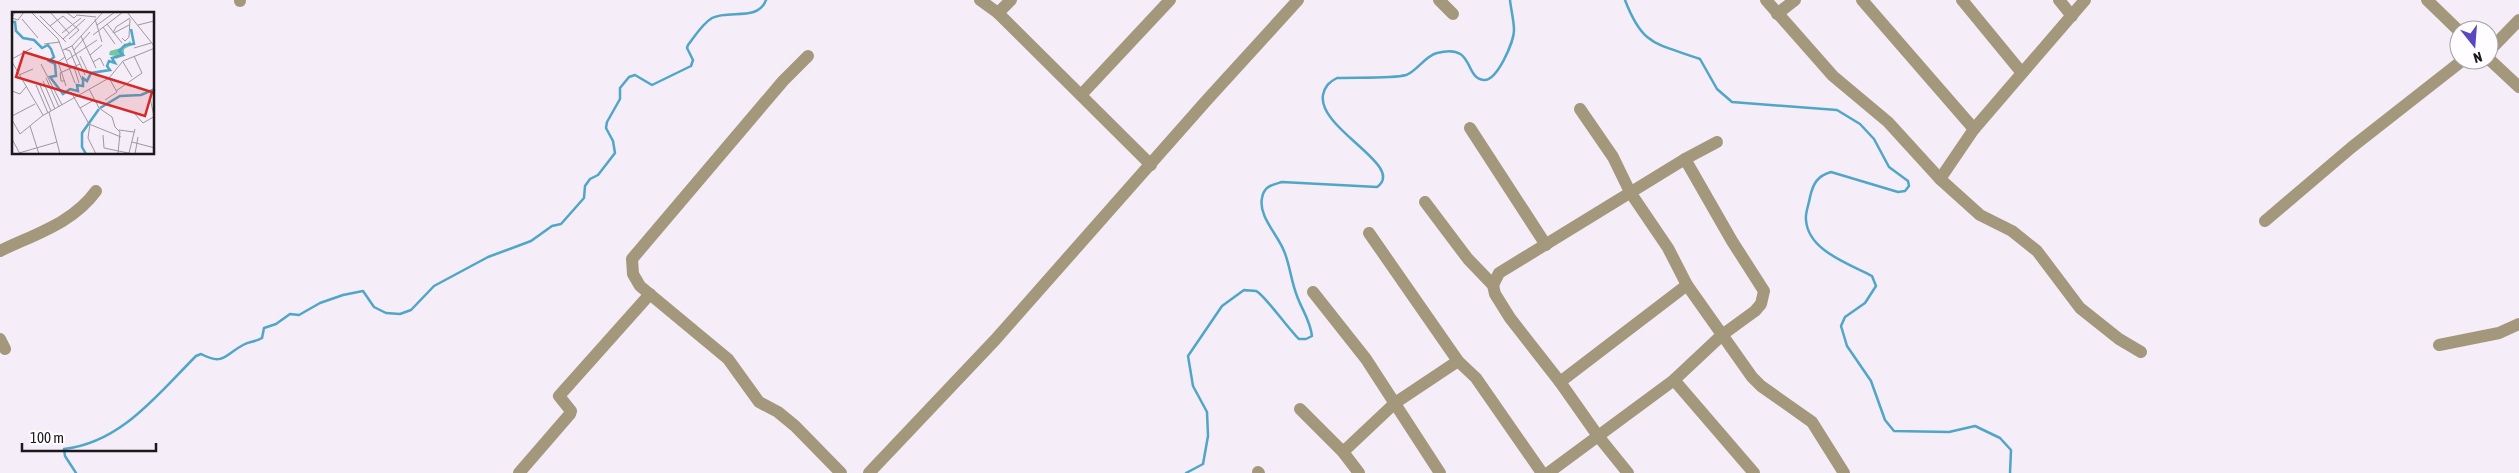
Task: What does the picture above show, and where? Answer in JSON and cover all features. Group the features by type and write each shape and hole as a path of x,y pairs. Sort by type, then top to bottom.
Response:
{"street":[{"path":"980,0 998,13 1151,164"},
{"path":"998,13 1011,0"},
{"path":"1081,95 1170,0"},
{"path":"869,473 995,340 1298,0"},
{"path":"1439,0 1453,14"},
{"path":"1766,0 1832,76 1888,122 1940,179 1980,215 2012,232 2037,251 2080,308 2119,339 2141,352"},
{"path":"1777,14 1795,0"},
{"path":"1862,0 1974,129"},
{"path":"1962,0 2022,73"},
{"path":"2059,0 2072,16"},
{"path":"1940,179 1974,129 2085,0"},
{"path":"2427,0 2449,21"},
{"path":"2499,41 2519,20"},
{"path":"808,56 783,81 632,259 633,274 640,286 728,359 759,402 778,412 795,426 841,473"},
{"path":"2499,68 2519,87"},
{"path":"2265,221 2352,147 2450,70"},
{"path":"1580,109 1613,157 1630,192 1668,248 1687,285 1756,382 1812,422 1844,473"},
{"path":"1470,128 1546,244"},
{"path":"1493,285 1499,273 1630,192 1717,142"},
{"path":"1548,473 1674,380 1722,335 1755,311 1761,304 1764,291 1732,241 1685,159"},
{"path":"0,251 56,225 79,210 96,191"},
{"path":"1425,202 1468,260 1493,285 1495,294 1510,318 1628,473"},
{"path":"1369,233 1458,360 1476,378 1542,473"},
{"path":"1560,382 1687,285"},
{"path":"1313,292 1366,359 1440,473"},
{"path":"519,473 570,414 559,396 650,294"},
{"path":"2439,345 2499,333 2519,324"},
{"path":"1343,452 1395,403 1458,360"},
{"path":"1674,380 1754,473"},
{"path":"1300,409 1343,452 1359,473"}],"waterway":[{"path":"76,473 65,456 64,449 84,445 121,427 153,401 196,356 201,354 215,359 223,358 243,345 262,338 264,328 276,324 290,314 299,315 320,303 343,295 363,291 374,307 386,313 400,314 411,310 434,286 488,257 531,241 552,226 561,224 584,198 585,186 590,179 598,175 615,153 613,141 606,128 607,122 620,99 620,88 629,77 635,75 652,85 691,66 693,60 687,48 688,45 708,21 726,14 742,14 757,11 766,0"},
{"path":"1186,473 1203,464 1208,436 1207,412 1193,386 1188,356 1222,306 1244,290 1256,291 1265,298 1299,339 1306,339 1312,336 1308,320 1295,290 1284,251 1263,212 1262,198 1265,191 1269,187 1282,182 1377,187 1383,178 1380,169 1372,158 1333,121 1325,108 1323,95 1326,87 1337,78 1406,75 1433,55 1449,51 1458,53 1463,57 1473,74 1478,78 1489,79 1504,60 1513,36 1514,27 1510,0"},
{"path":"1625,0 1638,27 1645,35 1662,46 1700,59 1717,89 1732,102 1837,110 1860,124 1874,139 1889,167 1908,181 1909,186 1905,191 1898,192 1831,172 1819,178 1814,184 1806,214 1809,231 1814,240 1832,255 1872,276 1876,286 1865,303 1845,317 1841,326 1847,346 1871,381 1885,420 1894,431 1949,432 1975,426 2000,438 2011,450 2010,473"}]}
